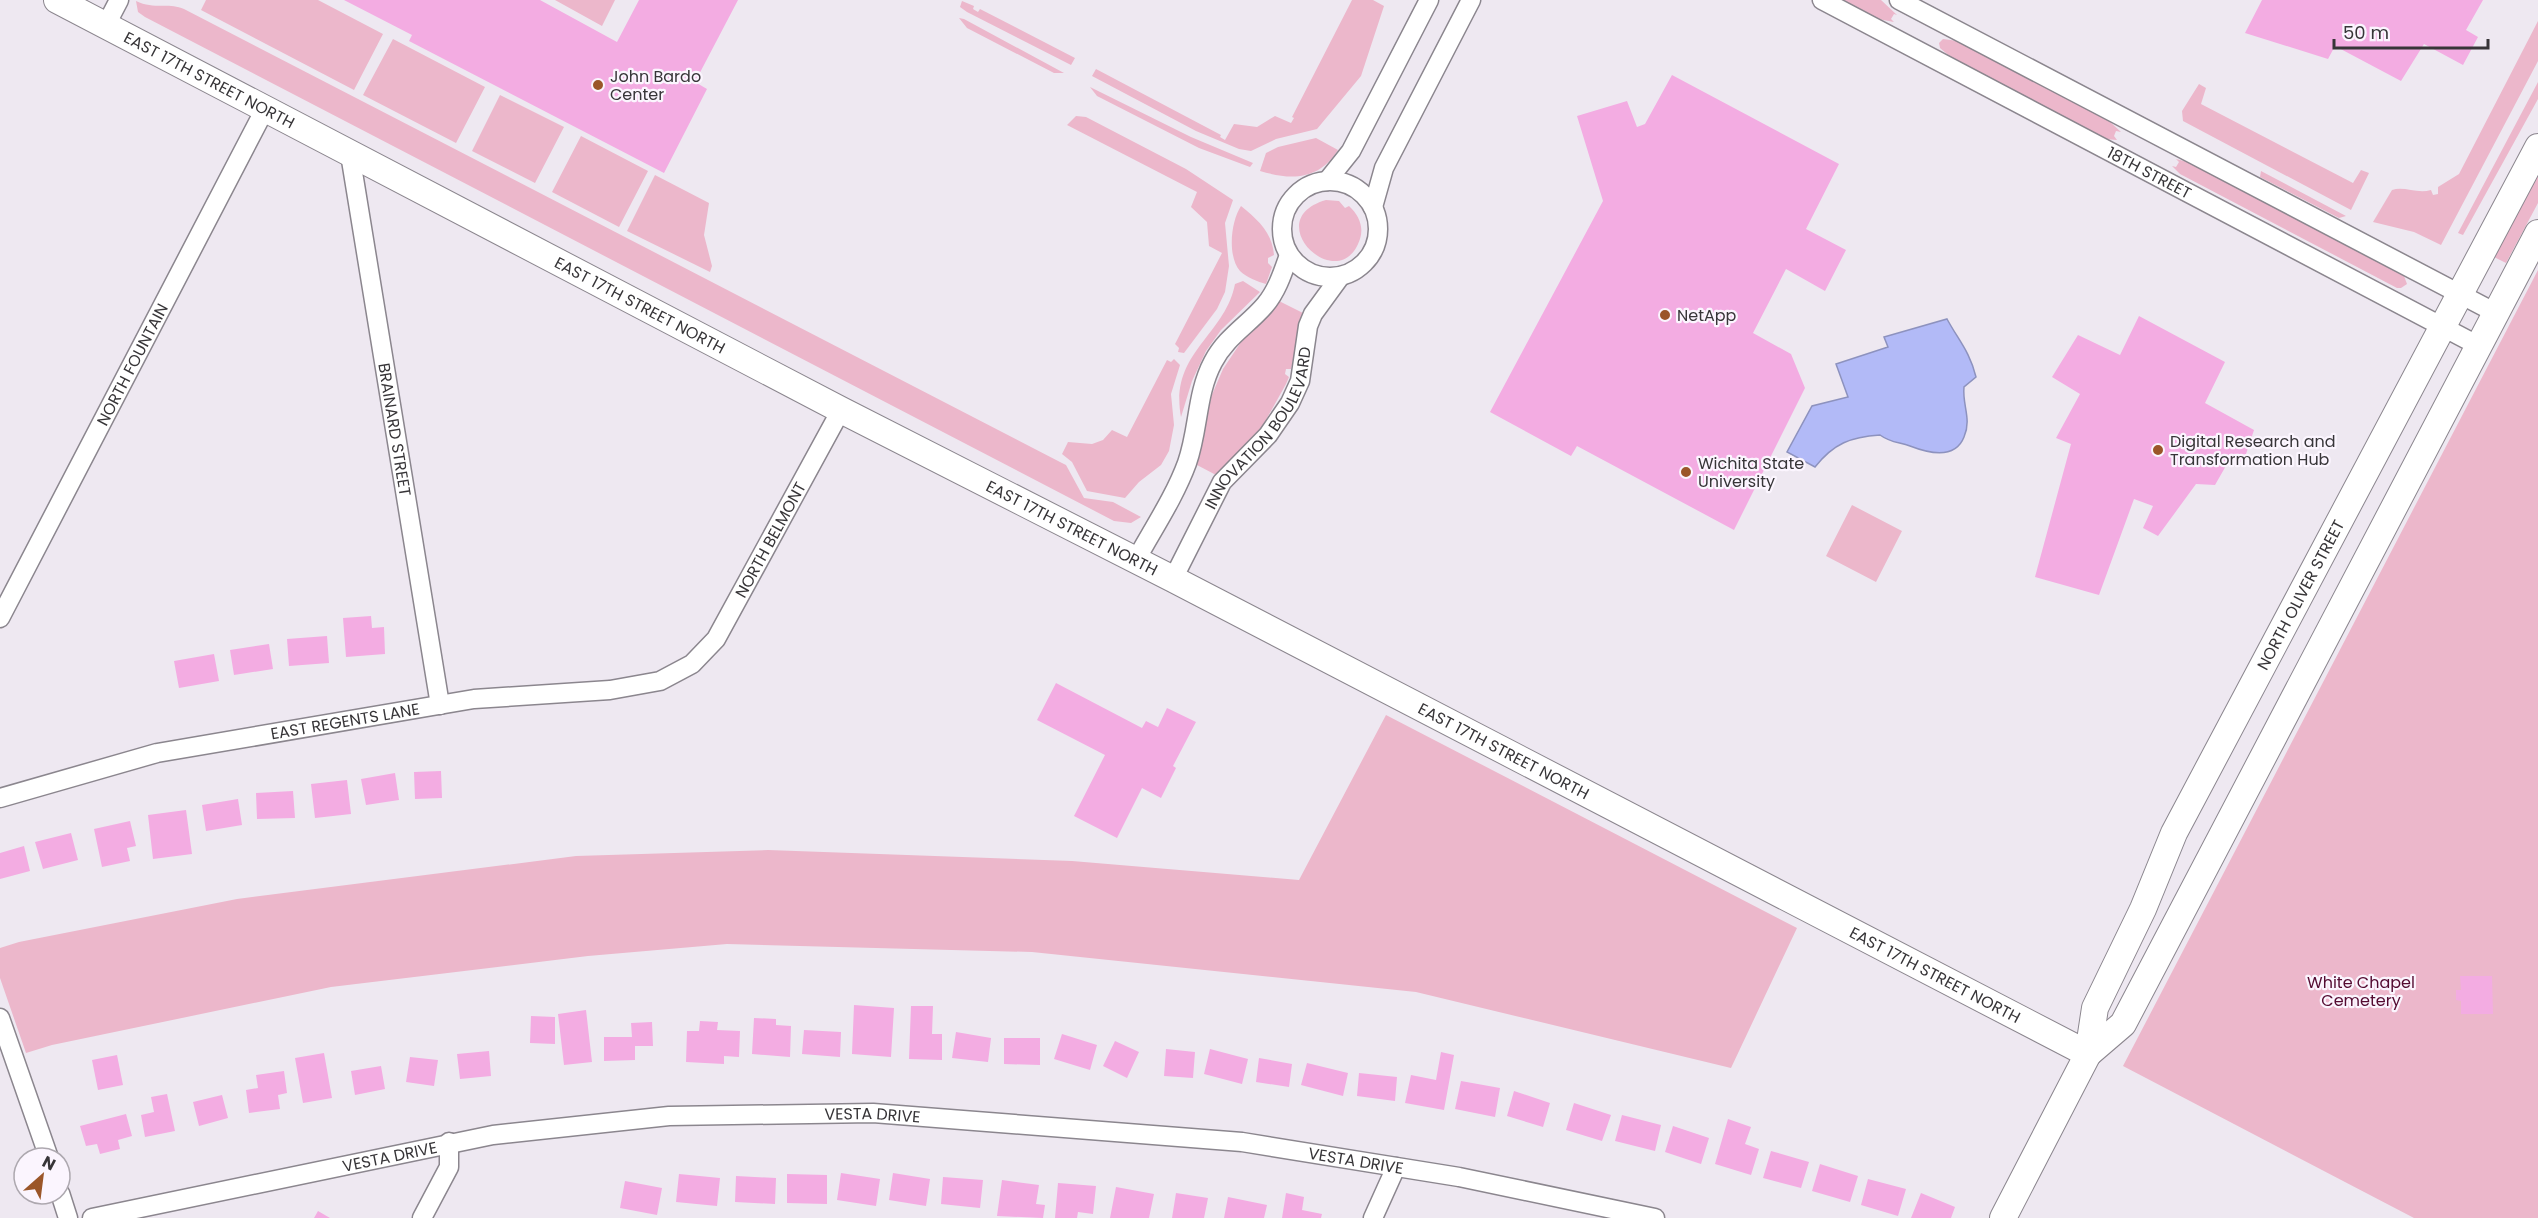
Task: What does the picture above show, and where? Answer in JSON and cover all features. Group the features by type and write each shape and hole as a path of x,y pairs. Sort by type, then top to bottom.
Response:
{"street":[{"name":"EAST 17TH STREET NORTH","path":"57,0 841,410 1173,579 2088,1054"},
{"path":"106,25 119,0"},
{"path":"1327,181 1351,151 1429,0"},
{"name":"INNOVATION BOULEVARD","path":"1173,579 1222,482 1268,435 1290,403 1300,381 1310,320 1318,304 1340,277 1360,267 1374,250 1378,236 1378,221 1373,207 1384,168 1471,0"},
{"name":"18TH STREET","path":"1822,0 2479,346"},
{"path":"1899,0 2496,313"},
{"name":"NORTH FOUNTAIN","path":"0,618 264,109"},
{"name":"NORTH OLIVER STREET","path":"2003,1218 2088,1054 2095,1008 2143,909 2174,833 2538,147"},
{"name":"BRAINARD STREET","path":"350,154 440,705"},
{"path":"1340,277 1316,276 1296,264 1289,255 1281,227 1288,206 1303,189 1327,181 1341,182 1354,187 1373,207"},
{"name":"NORTH OLIVER STREET","path":"2088,1054 2123,1024 2538,233"},
{"path":"1136,560 1187,464 1194,437 1198,398 1212,363 1226,342 1266,304 1281,277 1289,255"},
{"name":"NORTH BELMONT","path":"692,664 716,639 727,621 841,410"},
{"name":"EAST REGENTS LANE","path":"0,798 157,753 474,699 610,690 660,681 692,664"},
{"path":"0,1018 45,1146"},
{"name":"VESTA DRIVE","path":"92,1218 449,1142 493,1135 669,1116 873,1113 1242,1142 1396,1167 1655,1218"},
{"path":"422,1218 449,1167 449,1142"},
{"path":"1372,1218 1396,1167"}],"green space":[{"path":"206,0 318,0 383,34 354,90 201,10"},
{"path":"555,0 615,0 602,26"},
{"path":"1352,0 1373,0 1384,6 1361,76 1317,129 1276,139 1251,151 1239,149 1196,131 1092,76 1096,69 1221,135 1220,137 1225,140 1234,124 1257,127 1275,116 1291,123"},
{"path":"1840,0 1881,0 1897,15 1894,14 1891,19 1894,22 1878,19"},
{"path":"136,1 149,5 184,9 1066,465 1084,498 1113,502 1141,517 1131,523 1114,521 145,17 138,12"},
{"path":"962,1 974,6 973,9 978,12 980,9 1075,58 1071,65 967,12 960,7"},
{"path":"959,18 1064,73 1054,73 967,28"},
{"path":"2538,21 2538,61 2441,245 2414,232 2373,222 2392,190 2431,190 2433,195 2438,194 2438,187 2459,174"},
{"path":"393,39 485,87 456,143 363,95"},
{"path":"1943,39 1958,41 2108,120 2121,132 2116,131 2114,136 2117,140 2105,139 1953,59 1940,48 1939,43"},
{"path":"2538,82 2538,99 2463,235 2458,233"},
{"path":"2199,84 2206,88 2201,104 2353,183 2361,170 2369,173 2351,210 2183,121 2182,111"},
{"path":"1090,87 1191,137 1253,163 1250,167 1199,148 1097,96"},
{"path":"500,95 564,127 535,183 472,151"},
{"path":"1076,116 1086,117 1186,169 1233,200 1225,223 1229,266 1225,292 1217,309 1184,353 1178,352 1179,348 1175,344 1222,253 1209,246 1207,222 1191,207 1197,192 1067,125"},
{"path":"581,136 648,171 619,227 552,192"},
{"path":"1316,138 1338,150 1322,168 1303,176 1282,176 1260,171 1266,153 1278,147"},
{"path":"2176,159 2188,162 2404,276 2407,284 2397,288 2180,174 2172,166 2176,167 2179,162"},
{"path":"2261,171 2346,216 2339,218 2260,177"},
{"path":"2538,174 2538,203 2506,263 2494,257"},
{"path":"655,175 709,203 704,235 712,266 710,272 627,231"},
{"path":"1326,200 1339,201 1345,208 1349,206 1356,213 1361,226 1360,239 1350,255 1337,261 1322,258 1310,250 1301,237 1299,223 1307,210"},
{"path":"1241,206 1267,233 1273,247 1274,255 1268,258 1268,263 1272,267 1266,284 1240,271 1233,257 1233,229"},
{"name":"White Chapel Cemetery","path":"2538,270 2538,1218 2414,1218 2123,1066"},
{"path":"1243,281 1260,292 1221,330 1206,351 1192,381 1181,417 1179,395 1190,361 1221,318 1235,284"},
{"path":"1279,301 1303,313 1291,369 1286,369 1285,374 1289,377 1262,427 1216,475 1197,465 1211,397 1223,369 1241,342"},
{"path":"1174,359 1180,365 1171,394 1174,425 1169,451 1161,465 1139,482 1125,498 1087,491 1072,462 1062,454 1068,442 1092,444 1103,440 1112,430 1127,437 1167,360 1171,362"},
{"path":"1852,505 1902,531 1876,582 1826,556"},
{"path":"1386,715 1797,928 1731,1068 1416,992 1032,952 727,944 588,956 331,987 52,1045 26,1053 0,978 0,948 19,942 237,899 576,856 768,850 1072,861 1299,880"}],"water":[{"path":"1947,319 1967,353 1976,377 1964,387 1967,424 1964,437 1954,449 1940,453 1925,451 1891,441 1880,435 1870,436 1836,447 1815,467 1787,452 1812,406 1848,397 1836,364 1888,347 1884,337"}],"building":[{"name":"John Bardo Center","path":"344,0 540,0 617,42 639,0 738,0 695,82 707,89 664,173 409,41 412,35"},
{"path":"2262,0 2483,0 2466,30 2478,37 2463,65 2424,44 2401,81 2335,46 2328,59 2245,33"},
{"path":"1672,75 1839,164 1806,229 1846,250 1825,291 1786,269 1753,333 1791,354 1805,388 1734,530 1577,446 1571,456 1490,412 1603,201 1577,116 1627,101 1637,127 1645,124"},
{"name":"Digital Research and Transformation Hub","path":"2139,316 2225,362 2205,403 2254,430 2243,463 2231,457 2215,485 2196,484 2158,536 2143,528 2153,506 2134,499 2099,595 2035,577 2071,444 2056,438 2080,394 2052,377 2078,335 2120,355"},
{"path":"371,616 372,628 384,627 385,654 346,657 343,618"},
{"path":"327,636 329,663 289,666 287,639"},
{"path":"269,644 273,669 234,675 230,650"},
{"path":"214,654 219,681 179,688 174,661"},
{"path":"1056,683 1142,728 1146,721 1158,727 1167,708 1196,722 1173,766 1176,768 1161,798 1142,788 1117,838 1074,816 1105,755 1037,720"},
{"path":"441,771 442,798 415,799 414,772"},
{"path":"395,773 399,800 366,805 361,779"},
{"path":"347,780 351,814 315,818 311,784"},
{"path":"293,791 295,818 257,819 256,793"},
{"path":"238,799 242,825 206,831 202,805"},
{"path":"186,810 192,854 153,859 148,815"},
{"path":"130,821 136,846 127,848 130,861 102,867 94,829"},
{"path":"71,833 78,860 43,869 35,842"},
{"path":"24,846 30,871 0,879 0,853"},
{"path":"2460,976 2492,976 2493,1014 2461,1014 2461,1001 2456,1000 2456,990 2461,990"},
{"path":"854,1005 894,1008 891,1057 852,1054"},
{"path":"911,1006 933,1006 932,1034 942,1034 942,1060 909,1059"},
{"path":"586,1010 592,1062 564,1065 558,1014"},
{"path":"531,1016 555,1017 555,1044 530,1043"},
{"path":"754,1018 776,1019 776,1025 791,1026 790,1057 752,1054"},
{"path":"700,1021 718,1022 717,1030 740,1031 739,1057 724,1056 724,1064 686,1062 687,1031 699,1031"},
{"path":"652,1022 653,1046 635,1046 635,1060 604,1061 604,1037 632,1037 631,1023"},
{"path":"804,1030 841,1032 840,1057 802,1054"},
{"path":"956,1032 991,1038 988,1062 952,1058"},
{"path":"1062,1034 1097,1045 1090,1070 1054,1059"},
{"path":"1004,1038 1040,1038 1040,1065 1004,1064"},
{"path":"1115,1041 1139,1052 1127,1078 1103,1066"},
{"path":"1166,1049 1195,1052 1193,1078 1164,1076"},
{"path":"1210,1049 1248,1059 1242,1084 1204,1074"},
{"path":"489,1051 491,1076 460,1079 457,1054"},
{"path":"1441,1052 1454,1055 1444,1110 1405,1103 1411,1075 1436,1080"},
{"path":"324,1053 332,1098 303,1103 295,1058"},
{"path":"117,1055 123,1085 98,1090 92,1060"},
{"path":"410,1057 438,1060 434,1086 406,1082"},
{"path":"1259,1058 1292,1064 1289,1087 1256,1082"},
{"path":"1307,1063 1348,1073 1343,1096 1301,1085"},
{"path":"381,1066 385,1089 355,1095 351,1071"},
{"path":"284,1071 287,1093 278,1095 280,1109 249,1113 246,1090 258,1088 256,1075"},
{"path":"1359,1073 1397,1077 1395,1101 1357,1096"},
{"path":"1461,1081 1500,1088 1495,1117 1455,1109"},
{"path":"1514,1091 1550,1103 1543,1127 1507,1116"},
{"path":"167,1094 175,1131 145,1137 141,1115 154,1112 151,1097"},
{"path":"222,1095 228,1118 199,1126 193,1102"},
{"path":"1574,1103 1611,1115 1602,1141 1566,1130"},
{"path":"126,1114 132,1136 118,1140 120,1149 100,1154 97,1144 86,1146 80,1126"},
{"path":"1622,1115 1661,1125 1655,1151 1615,1141"},
{"path":"1728,1119 1751,1127 1745,1144 1759,1149 1751,1175 1715,1164"},
{"path":"1673,1126 1709,1138 1701,1164 1665,1152"},
{"path":"1771,1151 1809,1162 1801,1188 1763,1178"},
{"path":"1820,1164 1858,1176 1850,1202 1812,1191"},
{"path":"841,1173 880,1179 876,1206 837,1200"},
{"path":"893,1173 930,1179 926,1206 889,1200"},
{"path":"679,1174 720,1178 717,1206 676,1202"},
{"path":"787,1174 827,1175 827,1204 787,1203"},
{"path":"736,1176 776,1178 775,1204 735,1202"},
{"path":"943,1177 983,1180 980,1208 941,1204"},
{"path":"1868,1179 1906,1189 1898,1216 1861,1205"},
{"path":"1002,1180 1039,1185 1036,1204 1045,1205 1043,1218 997,1216"},
{"path":"625,1181 662,1188 657,1215 620,1208"},
{"path":"1058,1183 1096,1186 1093,1214 1078,1212 1077,1218 1055,1218"},
{"path":"1116,1187 1154,1194 1149,1218 1110,1218"},
{"path":"1176,1193 1208,1198 1204,1218 1172,1218"},
{"path":"1286,1193 1304,1197 1302,1210 1322,1214 1321,1218 1282,1218"},
{"path":"1921,1193 1955,1207 1951,1218 1911,1218"},
{"path":"1228,1197 1267,1205 1264,1218 1224,1218"},
{"path":"318,1211 330,1218 314,1218"}],"place":[{"name":"John Bardo Center","path":"598,85"},
{"name":"NetApp","path":"1665,315"},
{"name":"Digital Research and Transformation Hub","path":"2158,450"},
{"name":"Wichita State University","path":"1686,472"}]}
